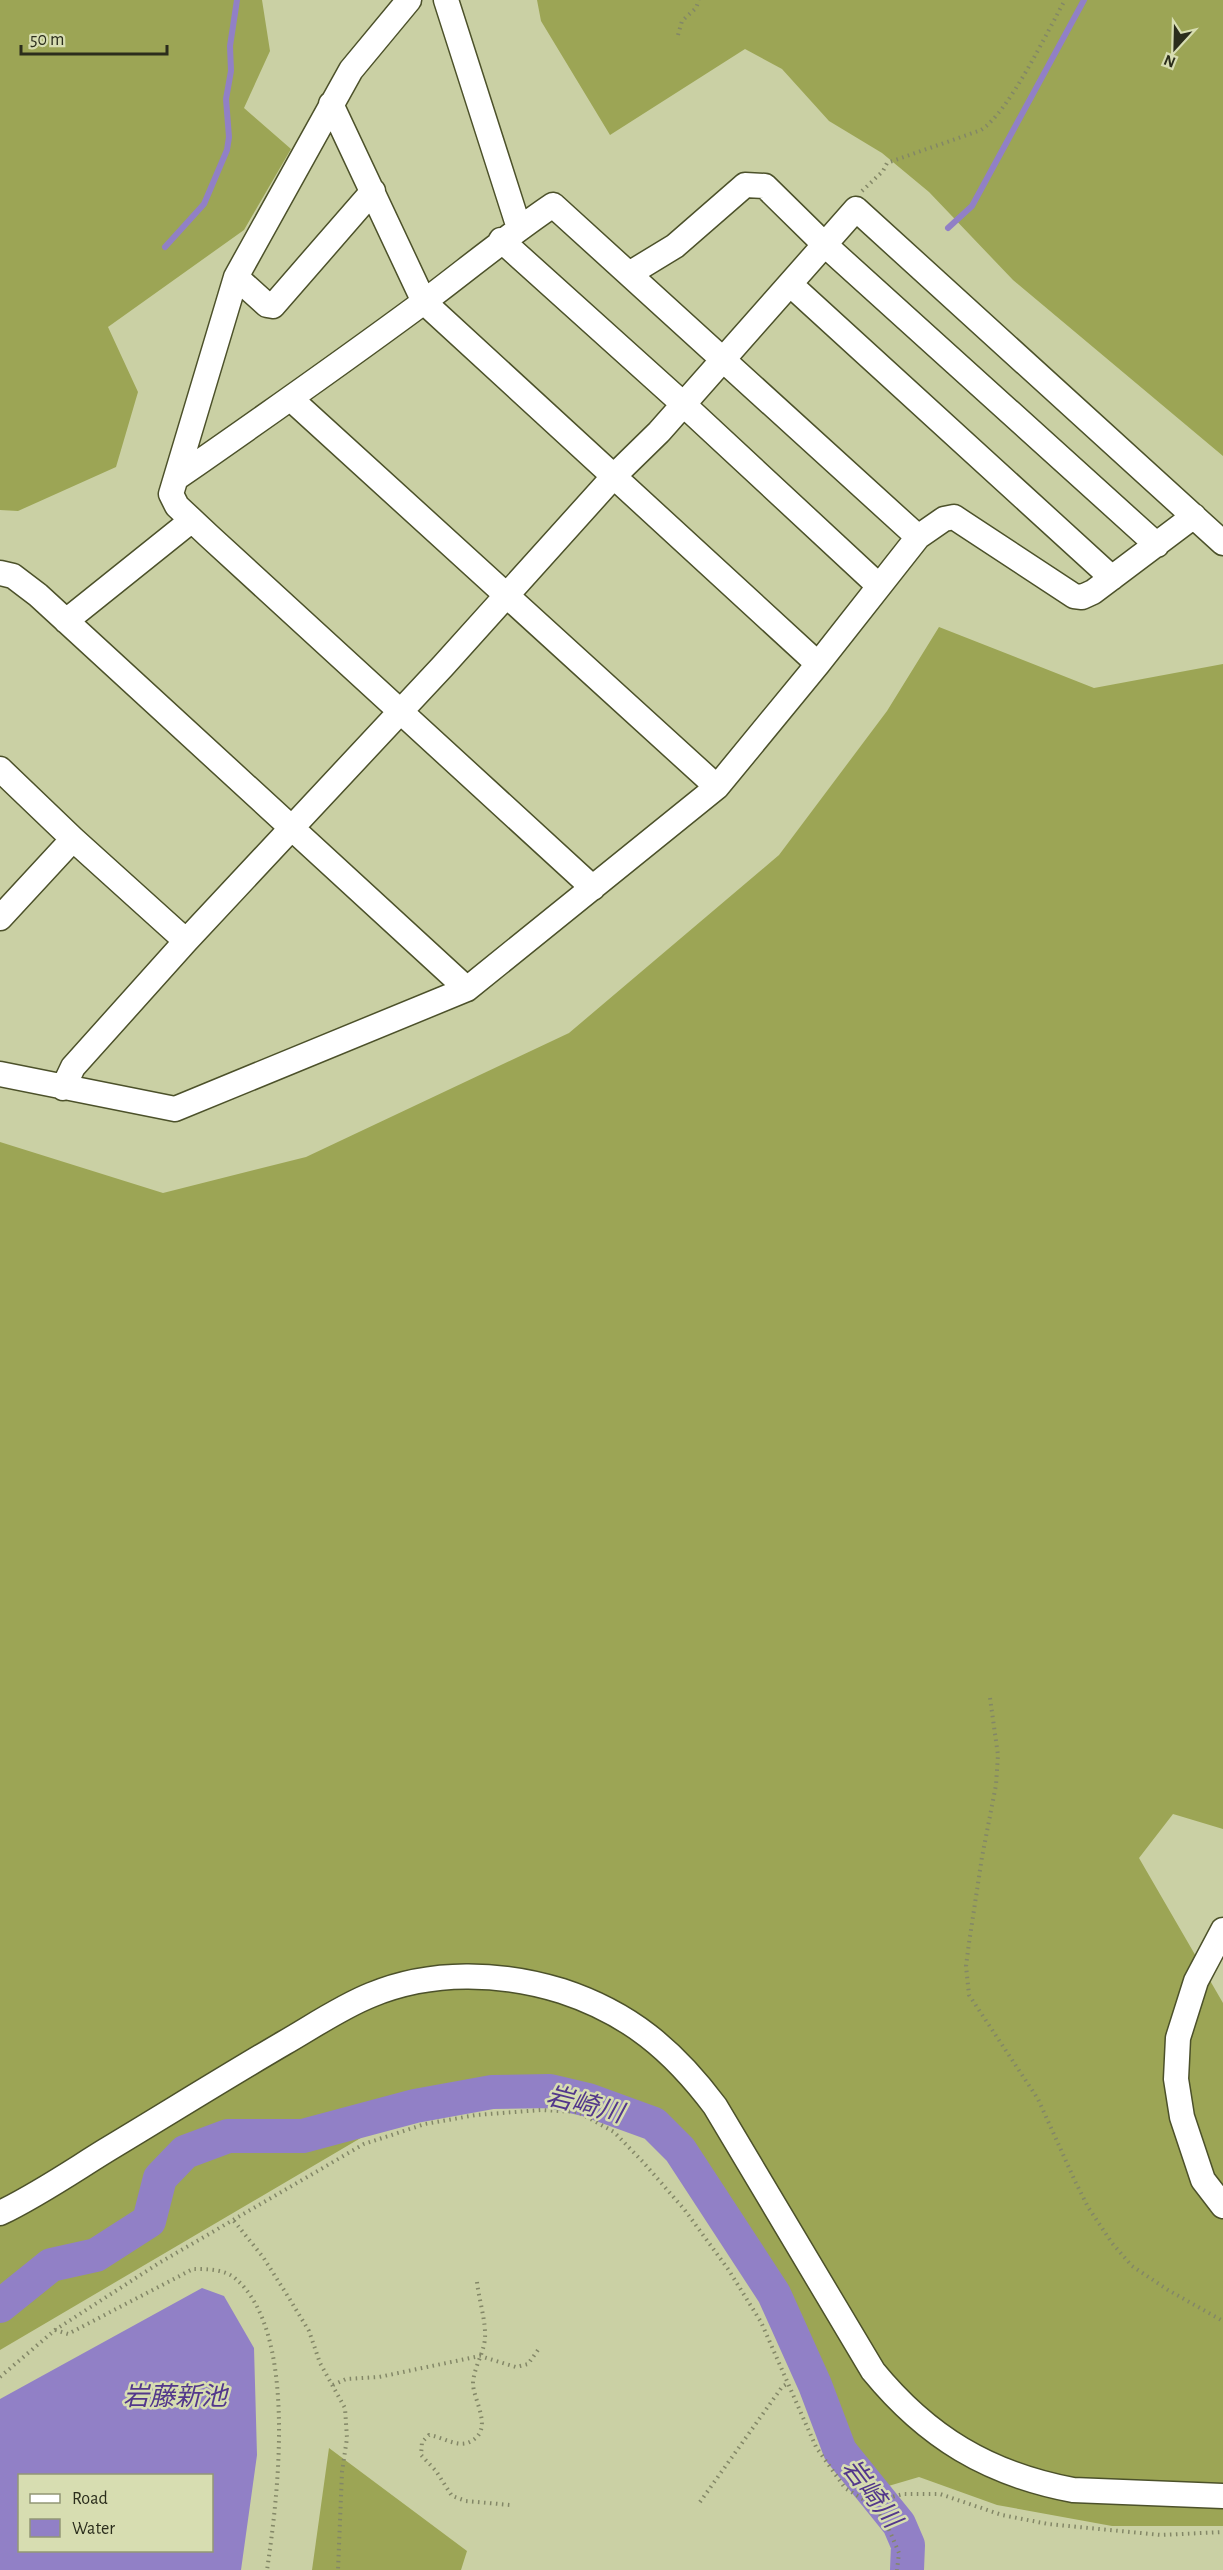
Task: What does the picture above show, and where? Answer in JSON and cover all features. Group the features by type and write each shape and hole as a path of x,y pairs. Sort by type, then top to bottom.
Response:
{"street":[{"path":"409,0 351,70 236,278 178,477 171,494 177,506 593,888"},
{"path":"446,0 510,234 682,403 879,586"},
{"path":"331,104 424,302 818,664"},
{"path":"628,274 675,246 745,185 765,186 824,244 1157,545"},
{"path":"236,278 267,305 273,306 373,191"},
{"path":"178,477 291,399 424,302 510,234 553,205 918,537"},
{"path":"63,1088 73,1067 186,941 443,666 614,476 653,438 682,403 791,285 824,244 850,219 856,209 1223,543"},
{"path":"791,285 1112,578"},
{"path":"291,399 717,787"},
{"path":"0,1074 175,1109 467,989 717,787 918,537 944,519 954,517 1074,596 1082,597 1093,592 1194,516"},
{"path":"66,621 192,520"},
{"path":"0,573 13,576 25,584 467,989"},
{"path":"0,769 73,839 186,941"},
{"path":"0,918 73,839"},
{"path":"1223,1930 1196,1981 1178,2038 1176,2079 1182,2117 1203,2180 1223,2206"},
{"path":"0,2213 316,2024 372,1995 405,1985 445,1977 484,1976 532,1982 578,1996 628,2020 655,2040 692,2075 715,2106 873,2371 904,2407 941,2438 990,2465 1053,2486 1073,2490 1223,2496"}],"path":[{"path":"678,35 682,21 696,8 699,0"},
{"path":"856,209 852,200 883,171 887,164 981,130 991,123 1021,79 1065,0"},
{"path":"990,1698 998,1755 996,1785 982,1857 966,1966 969,1995 1038,2099 1088,2207 1112,2242 1132,2266 1168,2290 1223,2320"},
{"path":"0,2377 55,2330 159,2263 364,2144 425,2124 476,2115 540,2110 578,2112 614,2133 684,2208 728,2269 761,2322 816,2447 830,2470 845,2488 869,2503 885,2520 898,2553 897,2570"},
{"path":"234,2221 262,2257 309,2331 320,2362 345,2408 346,2438 342,2472 338,2570"},
{"path":"55,2330 68,2334 193,2269 211,2269 235,2277 255,2300 271,2341 278,2383 277,2499 267,2570"},
{"path":"477,2282 485,2338 473,2386 480,2407 482,2429 474,2440 463,2444 429,2435 422,2442 421,2455 436,2471 452,2496 465,2501 510,2505"},
{"path":"333,2385 346,2379 379,2377 480,2356 516,2367 528,2364 538,2350"},
{"path":"700,2502 782,2387 788,2382"},
{"path":"869,2503 903,2494 940,2494 1002,2515 1048,2524 1161,2535 1223,2532"}],"green space":[{"path":"0,0 262,0 270,51 244,108 291,149 244,230 108,327 138,392 116,467 18,511 0,510"},
{"path":"537,0 1223,0 1223,456 1013,280 929,192 882,153 829,121 782,69 745,49 610,135 541,21"},
{"path":"939,627 1094,688 1223,664 1223,1829 1173,1814 1139,1858 1223,2003 1223,2526 1112,2526 997,2505 919,2477 868,2492 830,2448 755,2280 679,2171 614,2103 569,2084 444,2089 0,2350 0,1142 163,1193 306,1157 569,1033 779,855 887,711"},
{"path":"329,2448 467,2551 461,2570 312,2570"}],"water":[{"name":"岩藤新池","path":"202,2288 224,2296 254,2348 257,2455 241,2570 0,2570 0,2399"}],"waterway":[{"path":"165,247 204,204 227,150 229,137 226,99 231,71 230,46 237,0"},
{"path":"948,228 972,206 1084,0"},
{"name":"岩崎川","path":"0,2306 51,2265 96,2255 149,2221 160,2178 185,2152 228,2136 303,2136 415,2106 492,2092 550,2091 588,2100 654,2124 680,2150 774,2294 815,2385 840,2451 899,2524 908,2545 907,2570"}]}
